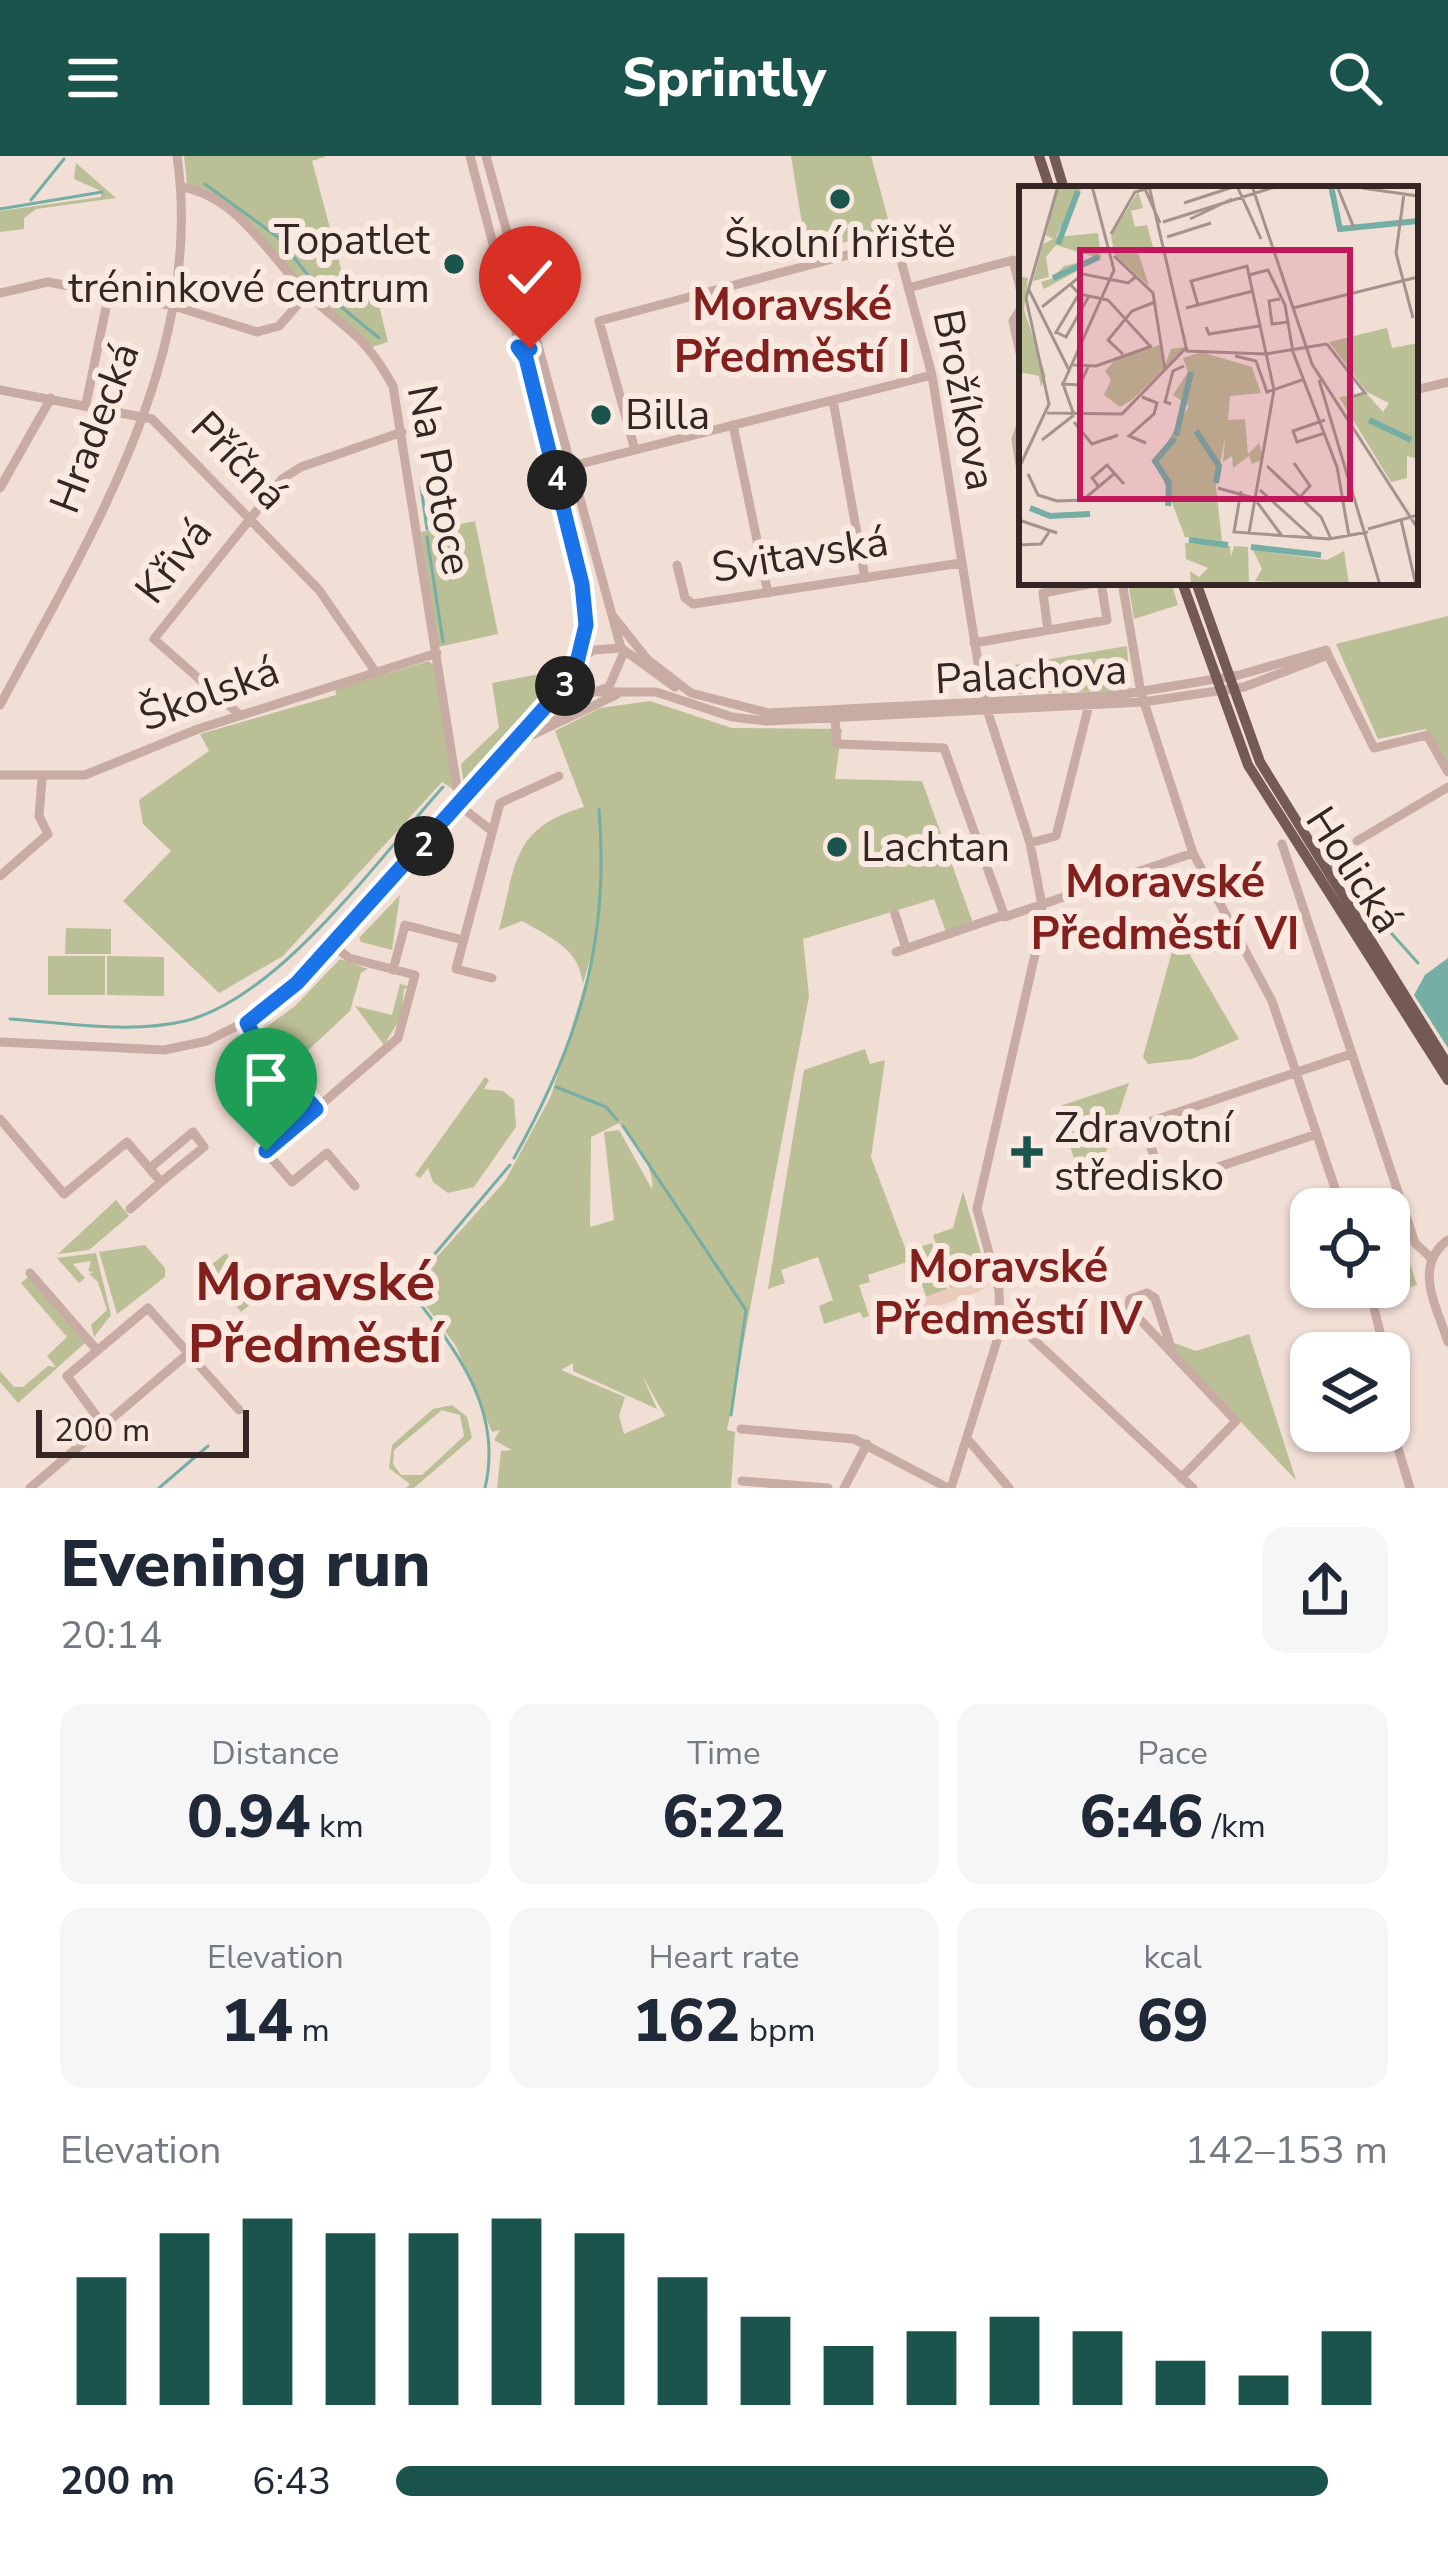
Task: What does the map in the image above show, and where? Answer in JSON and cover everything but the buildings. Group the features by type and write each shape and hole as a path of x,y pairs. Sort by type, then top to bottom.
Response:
{"main road":[{"path":"1039,156 1049,186"},
{"path":"1054,156 1063,186"},
{"path":"1182,585 1222,683"},
{"path":"1197,585 1222,683"},
{"name":"Holická","path":"1222,683 1295,824 1448,1065"},
{"name":"Holická","path":"1222,683 1249,765 1448,1080"}],"street":[{"name":"Hradecká","path":"0,705 107,506 141,415 174,306 182,262 177,156"},
{"path":"470,156 582,584 586,625 575,691 586,695"},
{"path":"487,156 568,467 622,650 615,681 599,692"},
{"name":"Na Potoce","path":"182,188 199,192 242,221 307,294 373,350 393,386 460,806"},
{"name":"Brožíkova","path":"635,450 599,321 896,242 932,375 985,706 1030,843 1042,904 1036,950 977,1209 1003,1311"},
{"path":"908,288 1012,260 1019,285"},
{"path":"0,293 37,281 174,306 257,332 279,326 307,294"},
{"path":"86,404 109,293"},
{"path":"1019,312 1013,321 1019,348"},
{"path":"513,329 521,319 533,322"},
{"path":"518,347 530,349 538,342"},
{"path":"1420,389 1425,374"},
{"path":"568,467 932,375"},
{"path":"1420,389 1448,382"},
{"name":"Příčná","path":"0,390 152,419 331,604 375,671"},
{"path":"0,488 51,398"},
{"path":"833,400 865,578"},
{"path":"733,425 768,593"},
{"name":"Křivá","path":"240,715 154,639 282,479 301,466 402,432"},
{"name":"Svitavská","path":"677,565 690,604 961,563"},
{"path":"1048,630 1042,593 1084,585"},
{"path":"974,643 1107,620 1101,585"},
{"path":"1123,585 1142,697 1193,853 1272,1001 1335,1188"},
{"name":"Palachova","path":"613,616 647,659 692,693 751,711 835,715"},
{"path":"0,1042 164,1051 207,1041 247,1023 278,1001 333,945 519,743 593,650 622,650 662,681 692,693"},
{"name":"Školská","path":"0,775 42,778 99,772 240,715 437,653"},
{"name":"Palachova","path":"985,706 1089,705 1222,683 1328,656 1374,748 1427,735 1448,772"},
{"path":"519,743 553,722 629,691"},
{"name":"Palachova","path":"586,695 656,692 749,720 1142,697"},
{"path":"519,743 586,695"},
{"path":"1030,843 1056,836 1089,705"},
{"name":"Palachova","path":"835,715 837,744 944,748 1004,915"},
{"path":"492,978 456,969 500,802 560,776"},
{"path":"0,876 48,835 39,816 42,778"},
{"path":"1357,841 1448,787"},
{"path":"460,806 492,831"},
{"path":"1282,844 1415,1243 1430,1257"},
{"path":"895,914 901,950 1193,853"},
{"path":"393,970 405,925 463,940"},
{"path":"333,945 349,958 415,976 398,1038 266,1151 292,1182 327,1153 356,1186"},
{"path":"247,1023 260,1047 316,1109"},
{"path":"1317,1134 1164,1185 1143,1124 1351,1054"},
{"path":"0,1119 64,1194 127,1142 161,1182"},
{"path":"130,1208 204,1147 193,1132 149,1168"},
{"path":"1448,1240 1430,1257 1428,1279 1448,1342"},
{"path":"30,1273 96,1349"},
{"path":"1173,1354 1155,1298 1147,1293 1130,1299 1129,1308 1236,1420 1181,1478"},
{"path":"104,1425 67,1379 148,1308 239,1410"},
{"path":"741,1429 867,1444 949,1488 969,1442 1003,1311 1192,1488"},
{"path":"30,1488 190,1352"},
{"path":"969,1442 1009,1488"},
{"path":"844,1488 867,1444"},
{"path":"1399,1452 1410,1488"},
{"path":"742,1481 828,1488"}],"green space":[{"path":"184,156 327,156 312,161 348,295 376,293 388,342 372,347 311,294 245,219 187,183"},
{"name":"Školní hřiště","path":"791,156 871,156 891,230 812,251 806,248"},
{"path":"76,163 116,198 36,209 24,218 24,229 0,232 0,211 101,197 101,191 74,179"},
{"path":"475,521 498,634 438,647 421,532"},
{"path":"1128,585 1172,585 1178,605 1134,619"},
{"path":"1448,616 1448,764 1426,729 1378,739 1336,644"},
{"path":"1127,646 1130,690 996,695 989,691 985,670"},
{"path":"429,661 435,667 454,790 442,782 283,956 219,993 123,901 171,851 143,824 139,800 209,751 200,734 336,695 335,689"},
{"path":"561,670 569,674 470,785 464,784 461,764 499,728 492,683"},
{"path":"650,701 732,728 842,729 835,779 922,781 973,923 946,932 934,899 803,939 809,996 727,1430 735,1432 731,1488 497,1488 501,1451 512,1450 494,1440 500,1430 492,1432 456,1346 411,1286 505,1181 551,1096 590,967 590,959 583,984 576,961 553,939 522,921 499,930 514,868 530,838 542,826 584,807 555,731 600,708","holes":["619,1123 647,1163 652,1189 619,1130 604,1132 614,1220 590,1227 591,1137","573,1363 573,1371 657,1409 642,1375 665,1416 624,1434 619,1416 625,1397 561,1370"]},
{"path":"400,895 392,950 361,942 359,938"},
{"path":"66,928 111,929 111,954 65,954"},
{"path":"1177,933 1239,1039 1192,1059 1148,1064 1143,1057"},
{"path":"48,956 105,956 105,995 48,995"},
{"path":"107,956 164,957 164,996 107,995"},
{"path":"340,959 368,969 361,973 350,1011 287,1070 257,1034 295,1006"},
{"path":"400,984 410,987 404,989 401,1017 384,1045 355,1006 392,1015"},
{"path":"865,1049 870,1064 885,1060 871,1157 910,1261 868,1275 870,1282 859,1285 869,1316 863,1318 860,1312 824,1324 819,1306 833,1300 818,1257 781,1270 785,1283 768,1289 804,1070"},
{"path":"485,1077 489,1080 484,1089 503,1091 514,1100 516,1127 474,1187 448,1193 433,1182 428,1168 420,1178 415,1175"},
{"path":"1129,1083 1104,1158 1077,1167 1057,1107"},
{"path":"963,1191 987,1274 951,1290 933,1235 953,1228"},
{"path":"116,1200 129,1216 89,1250 58,1254"},
{"path":"932,1243 948,1292 927,1299 910,1250"},
{"path":"145,1245 165,1268 165,1277 117,1314 99,1252"},
{"path":"96,1253 111,1315 94,1337 91,1325 107,1310 98,1282 89,1274 94,1272 88,1271 91,1261 73,1264 85,1278 79,1283 57,1258"},
{"path":"226,1253 261,1296 241,1312 206,1269"},
{"path":"29,1276 86,1342 18,1403 0,1382 0,1371 14,1387 23,1387 48,1366 56,1367 47,1356 67,1337 21,1283"},
{"path":"1249,1334 1296,1480 1178,1356 1174,1343 1196,1351"},
{"path":"452,1405 467,1417 472,1438 414,1488 406,1488 410,1484 389,1468 392,1445 433,1409","holes":["442,1410 460,1415 464,1436 422,1475 401,1475 393,1464 394,1450"]}],"shaded area":[{"path":"990,1273 993,1282 979,1292 888,1323 884,1312"}],"water":[{"path":"1448,958 1448,1048 1414,995 1425,975"}],"waterway":[{"path":"31,200 64,159"},
{"path":"205,184 279,238 317,287 379,338"},
{"path":"0,209 102,192"},
{"path":"421,487 427,529"},
{"path":"427,537 443,642"},
{"path":"10,1019 142,1027 185,1021 220,1008 291,956 443,787"},
{"path":"514,1158 556,1073 585,990 600,903 599,809"},
{"path":"1331,866 1418,963"},
{"path":"556,1087 606,1107 617,1120"},
{"path":"623,1126 746,1310 731,1415"},
{"path":"485,1488 489,1459 481,1405 442,1332 407,1287 510,1165"},
{"path":"159,1488 208,1446"}],"place":[{"name":"Školní hřiště","path":"840,199"},
{"name":"Topatlet tréninkové centrum","path":"454,264"},
{"name":"Billa","path":"601,415"},
{"name":"Lachtan","path":"837,847"},
{"name":"Zdravotní středisko","path":"1027,1152"}],"district":[{"name":"Moravské Předměstí I","path":"792,331"},
{"name":"Moravské Předměstí VI","path":"1165,908"},
{"name":"Moravské Předměstí IV","path":"1008,1293"},
{"name":"Moravské Předměstí","path":"315,1313"}],"route":[{"path":"266,1151 316,1109 260,1047 247,1023 297,983 519,743 574,675 584,636 585,604 553,459 526,358 518,347 530,349"}]}
